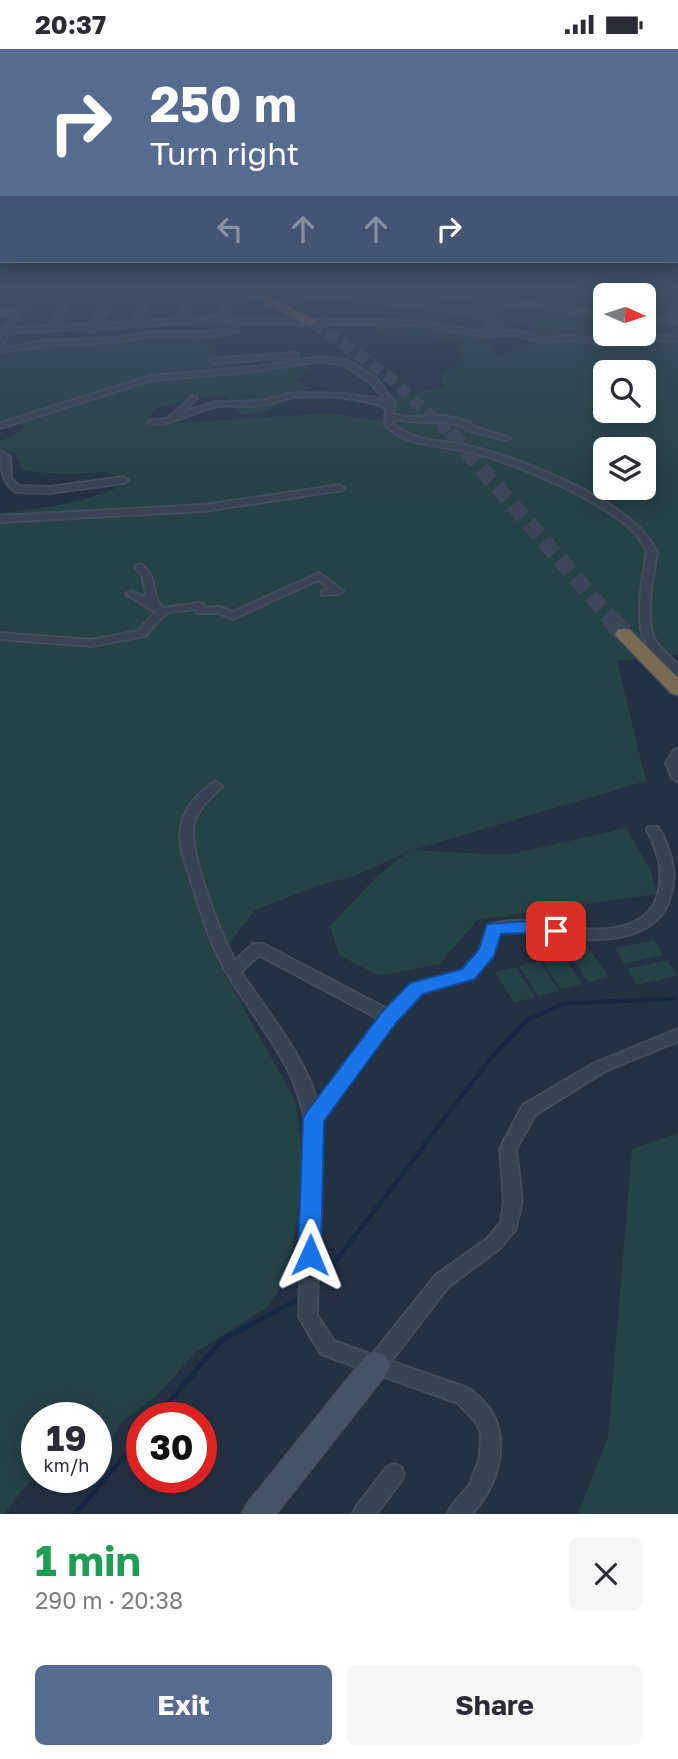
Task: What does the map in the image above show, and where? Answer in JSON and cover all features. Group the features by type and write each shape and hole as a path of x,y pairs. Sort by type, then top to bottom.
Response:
{"highway":[{"path":"624,634 678,689"}],"street":[{"path":"213,361 290,355 346,363 368,376 391,411 389,425 395,432 420,440 477,451 554,480 598,503 641,534 652,552 645,583 647,630 651,643 678,671"},
{"path":"0,426 151,378 247,370 320,359"},
{"path":"170,418 216,404 262,403 294,395 351,396 375,400 405,419 445,418 506,438"},
{"path":"152,422 169,421 193,398"},
{"path":"0,454 6,456 7,479 16,489 49,490 124,480"},
{"path":"0,519 204,508 340,488"},
{"path":"140,567 147,576 158,608"},
{"path":"131,594 158,608 199,606 201,611 219,610 233,615 319,576 338,591 326,593"},
{"path":"0,636 91,643 141,634 158,608"},
{"path":"678,753 672,763 678,778"},
{"path":"216,786 196,804 185,832 214,933 233,971 285,1047 310,1102 313,1119 308,1317 328,1348 464,1397 483,1415 491,1432 490,1458 478,1491 458,1514"},
{"path":"313,1119 389,1017 416,988 468,974 487,951 494,928 545,926 577,934 625,930 655,917 664,902 668,876 665,851 653,830"},
{"path":"233,971 258,948 389,1017"},
{"path":"257,1514 442,1281 493,1244 509,1225 513,1202 508,1149 529,1110 600,1067 678,1035"},
{"path":"363,1514 394,1474"}],"green space":[{"path":"15,353 219,353 240,371 302,362 308,368 296,381 310,388 267,411 240,415 226,395 193,398 154,409 147,425 331,413 389,422 399,417 388,399 445,386 440,373 457,365 460,353 497,353 501,358 509,353 678,353 678,655 617,661 646,781 413,850 507,855 626,828 650,869 657,894 477,920 440,964 379,976 339,955 330,926 377,876 408,852 352,877 320,885 255,910 217,960 296,1102 303,1174 289,1277 266,1308 196,1352 148,1402 126,1402 126,1419 112,1438 112,1402 21,1402 21,1492 4,1514 0,1514 0,513 82,500 128,482 105,472 68,474 22,471 16,454 0,449 0,442 27,427 15,423 0,429 0,358"},
{"path":"654,940 663,955 624,964 615,948"},
{"path":"588,947 609,977 588,982 568,952"},
{"path":"562,954 582,984 561,989 541,959"},
{"path":"667,960 677,976 637,985 627,969"},
{"path":"540,961 559,991 538,996 519,966"},
{"path":"516,967 535,997 514,1003 495,972"},
{"path":"678,1133 678,1514 578,1514 608,1437 632,1149"}],"waterway":[{"path":"423,1146 491,1058 528,1019 567,1003 673,999"},
{"path":"315,1288 425,1145"},
{"path":"169,1402 222,1340 303,1297"},
{"path":"75,1514 126,1454"}],"tunnel":[{"path":"356,353 389,377 451,434"},
{"path":"450,432 612,620"},
{"path":"610,618 624,634"}],"route":[{"path":"310,1255 313,1119 389,1017 416,988 468,974 479,964 487,951 494,928 545,926 556,931"}]}
